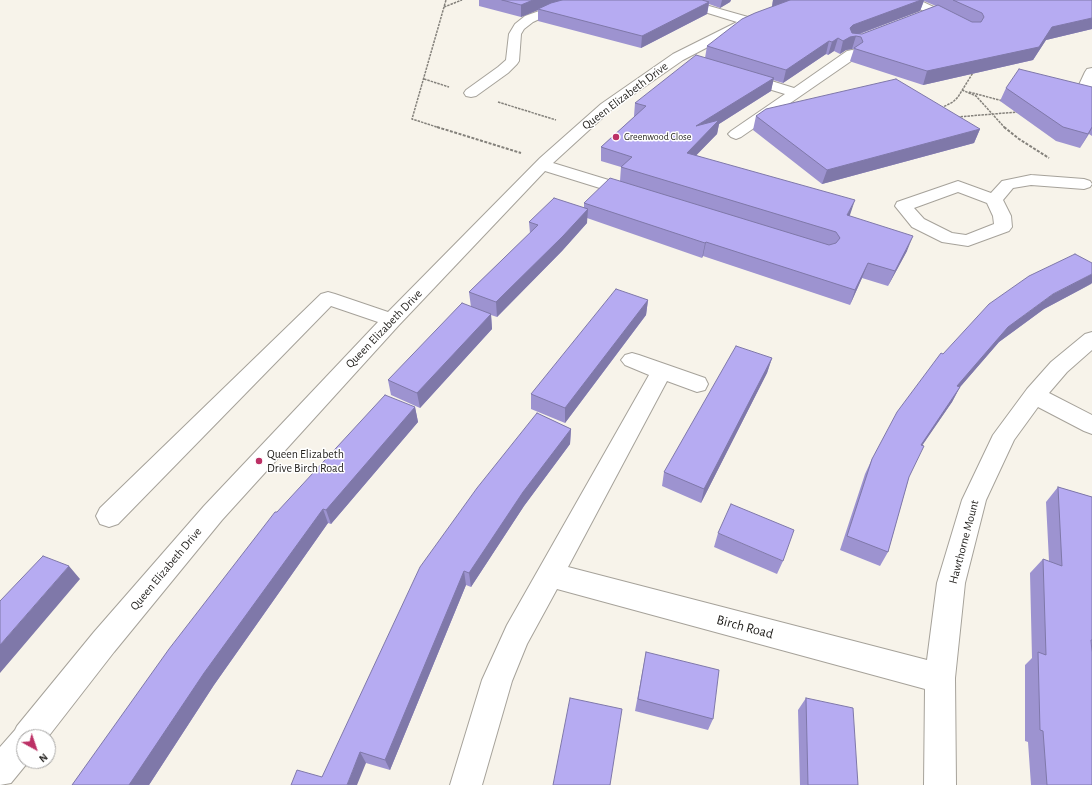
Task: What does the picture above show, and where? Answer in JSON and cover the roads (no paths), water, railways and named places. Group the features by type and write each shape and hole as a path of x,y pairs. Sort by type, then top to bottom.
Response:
{"street":[{"path":"471,93 503,70 512,61 515,34 519,27 529,19 546,12 587,0"},
{"path":"676,0 748,21"},
{"name":"Queen Elizabeth Drive","path":"34,729 104,642 213,513 392,320 542,165 612,103 748,21 806,0"},
{"path":"910,0 966,27"},
{"path":"920,17 934,12"},
{"path":"736,134 852,54"},
{"path":"1069,83 1088,88 1092,72"},
{"path":"729,73 796,92"},
{"path":"542,165 649,198"},
{"path":"994,200 1008,184 1031,180 1089,185"},
{"path":"958,186 994,200 1002,216 1003,227 968,241 948,238 918,222 903,206 958,186"},
{"path":"110,516 328,298 392,320"},
{"name":"Hawthorne Mount","path":"940,785 940,678 952,584 974,500 1005,435 1035,395 1059,367 1092,340"},
{"path":"632,360 697,384"},
{"path":"466,785 497,680 517,635 662,371"},
{"path":"1035,395 1092,425"},
{"name":"Birch Road","path":"551,575 940,678"},
{"path":"0,772 16,752"}],"place":[{"name":"Greenwood Close","path":"616,137"},
{"name":"Queen Elizabeth Drive Birch Road","path":"259,461"}]}
